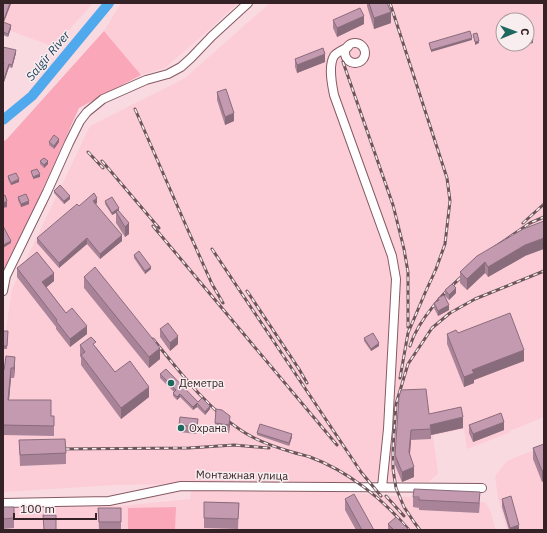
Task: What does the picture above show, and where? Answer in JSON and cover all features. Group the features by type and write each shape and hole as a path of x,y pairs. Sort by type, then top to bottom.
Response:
{"street":[{"path":"3,291 6,276 47,192 68,143 87,112 103,99 146,80 168,74 180,67 192,58 212,36 248,3"},
{"path":"348,47 338,52 334,56 330,79 334,95 392,256 396,279 388,429 382,488"},
{"name":"Монтажная улица","path":"3,503 109,501 181,486 482,488"}],"shaded area":[{"path":"3,3 93,3 54,47 3,28"},
{"path":"121,3 238,3 165,68 141,75 104,31"},
{"path":"270,3 544,3 544,417 467,449 464,429 433,435 438,474 428,482 116,485 3,492 3,350 12,289 90,126 185,78"},
{"path":"104,31 141,75 79,108 3,278 3,142"},
{"path":"544,446 544,530 507,530 498,498 495,476 507,461"},
{"path":"191,491 334,492 485,502 490,510 496,530 3,530 3,507 120,506 190,499"},
{"path":"176,507 175,530 128,530 128,508"}],"building":[{"path":"3,3 10,3 3,22"},
{"path":"369,3 387,3 391,12 374,18"},
{"path":"360,8 364,16 337,28 333,20"},
{"path":"3,22 11,25 8,34 3,32"},
{"path":"470,31 472,38 431,50 429,43"},
{"path":"477,33 479,41 475,42 473,34"},
{"path":"3,47 16,50 12,65 9,64 3,82 4,63"},
{"path":"323,48 325,54 297,65 295,59"},
{"path":"226,89 234,113 225,117 217,92"},
{"path":"54,135 59,139 54,146 49,142"},
{"path":"44,158 48,161 44,165 40,161"},
{"path":"37,169 40,174 33,177 31,171"},
{"path":"16,173 19,179 11,183 8,176"},
{"path":"60,185 70,196 64,201 54,191"},
{"path":"94,193 97,198 93,201 122,235 100,254 87,238 59,263 37,238 77,204 79,206"},
{"path":"26,194 29,201 21,204 18,197"},
{"path":"5,195 7,201 3,203 3,196"},
{"path":"112,197 119,208 112,213 105,201"},
{"path":"118,210 129,223 125,227 116,212"},
{"path":"544,221 544,238 525,245 488,267 485,262 467,279 460,272 477,256 523,229"},
{"path":"3,226 11,241 3,245"},
{"path":"139,251 151,267 145,271 134,255"},
{"path":"37,252 54,273 42,282 66,313 72,308 87,326 70,339 17,268"},
{"path":"95,267 160,348 149,357 84,277"},
{"path":"452,284 456,288 449,295 445,290"},
{"path":"444,295 449,305 438,311 434,303 439,300 438,298"},
{"path":"510,313 524,350 472,370 474,373 464,377 447,334 456,330 458,333"},
{"path":"168,323 178,336 170,343 160,329"},
{"path":"3,331 8,331 7,346 3,346"},
{"path":"373,333 379,343 371,349 364,338"},
{"path":"91,337 96,342 93,344 115,372 130,361 149,387 121,408 81,355 85,352 80,345"},
{"path":"6,356 15,357 14,368 11,368 8,400 51,400 51,416 54,416 54,426 3,425 3,369 4,370"},
{"path":"166,369 198,402 202,398 210,406 205,412 197,403 193,407 180,394 177,397 173,393 176,390 160,374"},
{"path":"426,389 429,414 461,407 463,417 430,425 431,429 411,430 409,452 414,467 402,472 395,455 399,397 401,390"},
{"path":"216,409 222,410 230,416 229,425 215,423"},
{"path":"501,413 504,422 473,434 469,425"},
{"path":"180,417 198,419 197,427 179,425"},
{"path":"260,424 292,434 289,443 257,433"},
{"path":"65,439 66,453 20,455 19,440"},
{"path":"544,444 544,470 542,471 533,448"},
{"path":"414,489 480,492 479,503 419,500 419,497 413,497"},
{"path":"354,494 374,530 362,530 345,499"},
{"path":"511,496 519,525 510,528 502,499"},
{"path":"204,502 239,503 238,519 204,518"},
{"path":"3,507 14,507 14,518 3,519"},
{"path":"98,508 121,508 121,522 99,522"},
{"path":"43,515 56,515 56,530 44,530"},
{"path":"396,517 409,530 394,530 388,524"}],"waterway":[{"name":"Salgir River","path":"3,120 32,96 109,3"}],"railway":[{"path":"390,3 447,178 450,201 445,244 436,269 408,333 400,378"},
{"path":"343,62 393,205 404,249 408,272 408,327"},
{"path":"135,109 212,284 223,303"},
{"path":"88,152 103,168"},
{"path":"102,161 159,228"},
{"path":"523,223 544,204"},
{"path":"495,247 530,223 544,217"},
{"path":"153,226 337,445"},
{"path":"212,249 361,472 381,496"},
{"path":"410,346 419,325 426,315 451,287 468,271"},
{"path":"420,530 404,507 396,488 393,469 396,404 408,364 432,328 450,313 475,299 544,271"},
{"path":"247,291 307,383"},
{"path":"153,339 194,388 229,422 260,441 310,457 338,470 364,487 388,507 409,530"},
{"path":"56,449 189,448 234,445 269,448"},
{"path":"386,496 404,516"}],"place":[{"name":"Деметра","path":"171,383"},
{"name":"Охрана","path":"181,428"}]}
